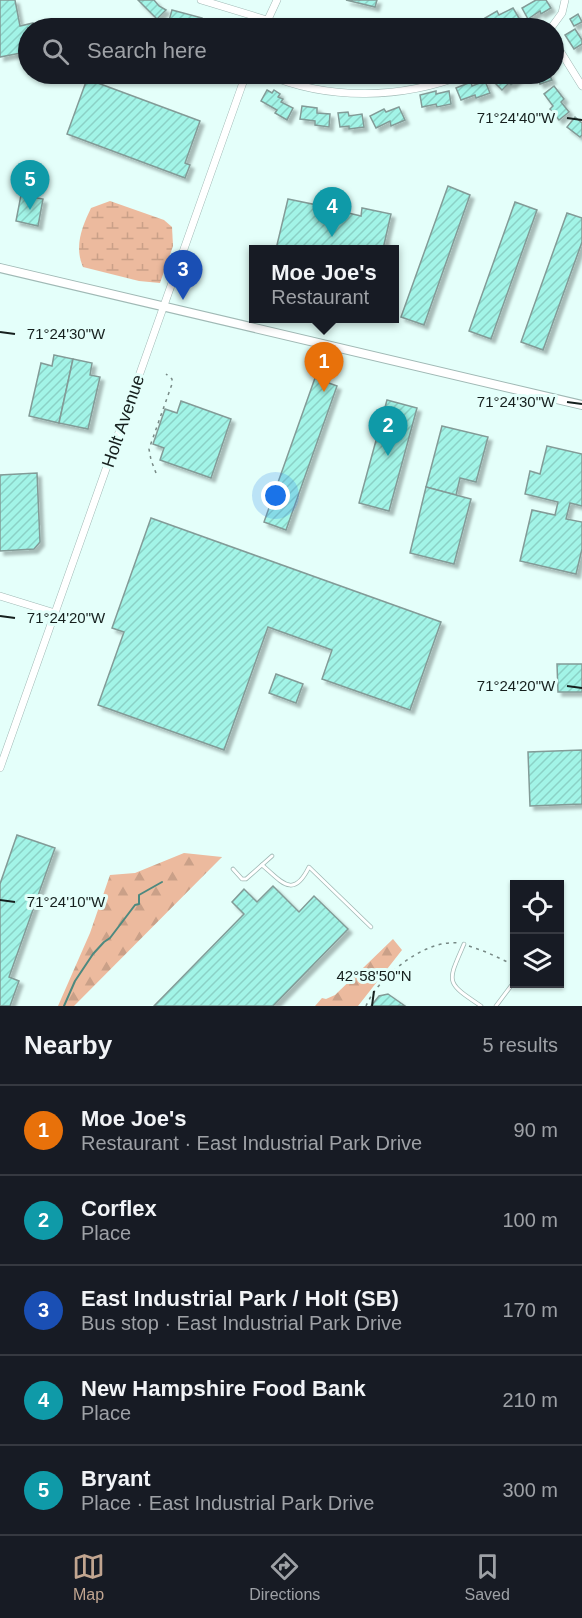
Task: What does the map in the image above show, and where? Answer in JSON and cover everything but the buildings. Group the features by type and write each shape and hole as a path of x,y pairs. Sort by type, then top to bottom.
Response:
{"street":[{"path":"201,0 260,18"},
{"path":"268,18 277,0"},
{"path":"558,18 565,0"},
{"path":"564,57 582,86"},
{"name":"Holt Avenue","path":"0,768 242,84"},
{"path":"297,84 333,92 380,93 436,84"},
{"path":"0,268 582,405"},
{"path":"0,596 56,613"}],"lane":[{"path":"233,869 242,879 246,879 272,856"},
{"path":"262,865 285,884 291,886 298,883 309,867 371,927"},
{"path":"464,944 452,976 453,985 481,1006"},
{"path":"496,1006 510,987"}],"path":[{"path":"156,473 149,449 172,384 172,379 166,374"},
{"path":"366,1006 371,996 389,976 414,955 439,945 451,942 464,944 510,963"}],"green space":[{"path":"110,201 164,220 172,227 173,246 160,283 139,281 83,267 79,244 85,222 91,208"},
{"path":"184,853 222,857 74,1006 58,1006 90,933 110,875 135,873"},
{"path":"393,939 402,950 358,1006 315,1006 322,998 326,999 335,995"}],"waterway":[{"path":"64,1006 75,981 93,954 110,938 135,905 139,904 139,895 162,882"}],"place":[{"name":"Bryant","path":"30,210"},
{"name":"New Hampshire Food Bank","path":"332,237"},
{"name":"East Industrial Park / Holt (SB)","path":"183,300"},
{"name":"Moe Joe's","path":"324,392"},
{"name":"Corflex","path":"388,456"}]}
